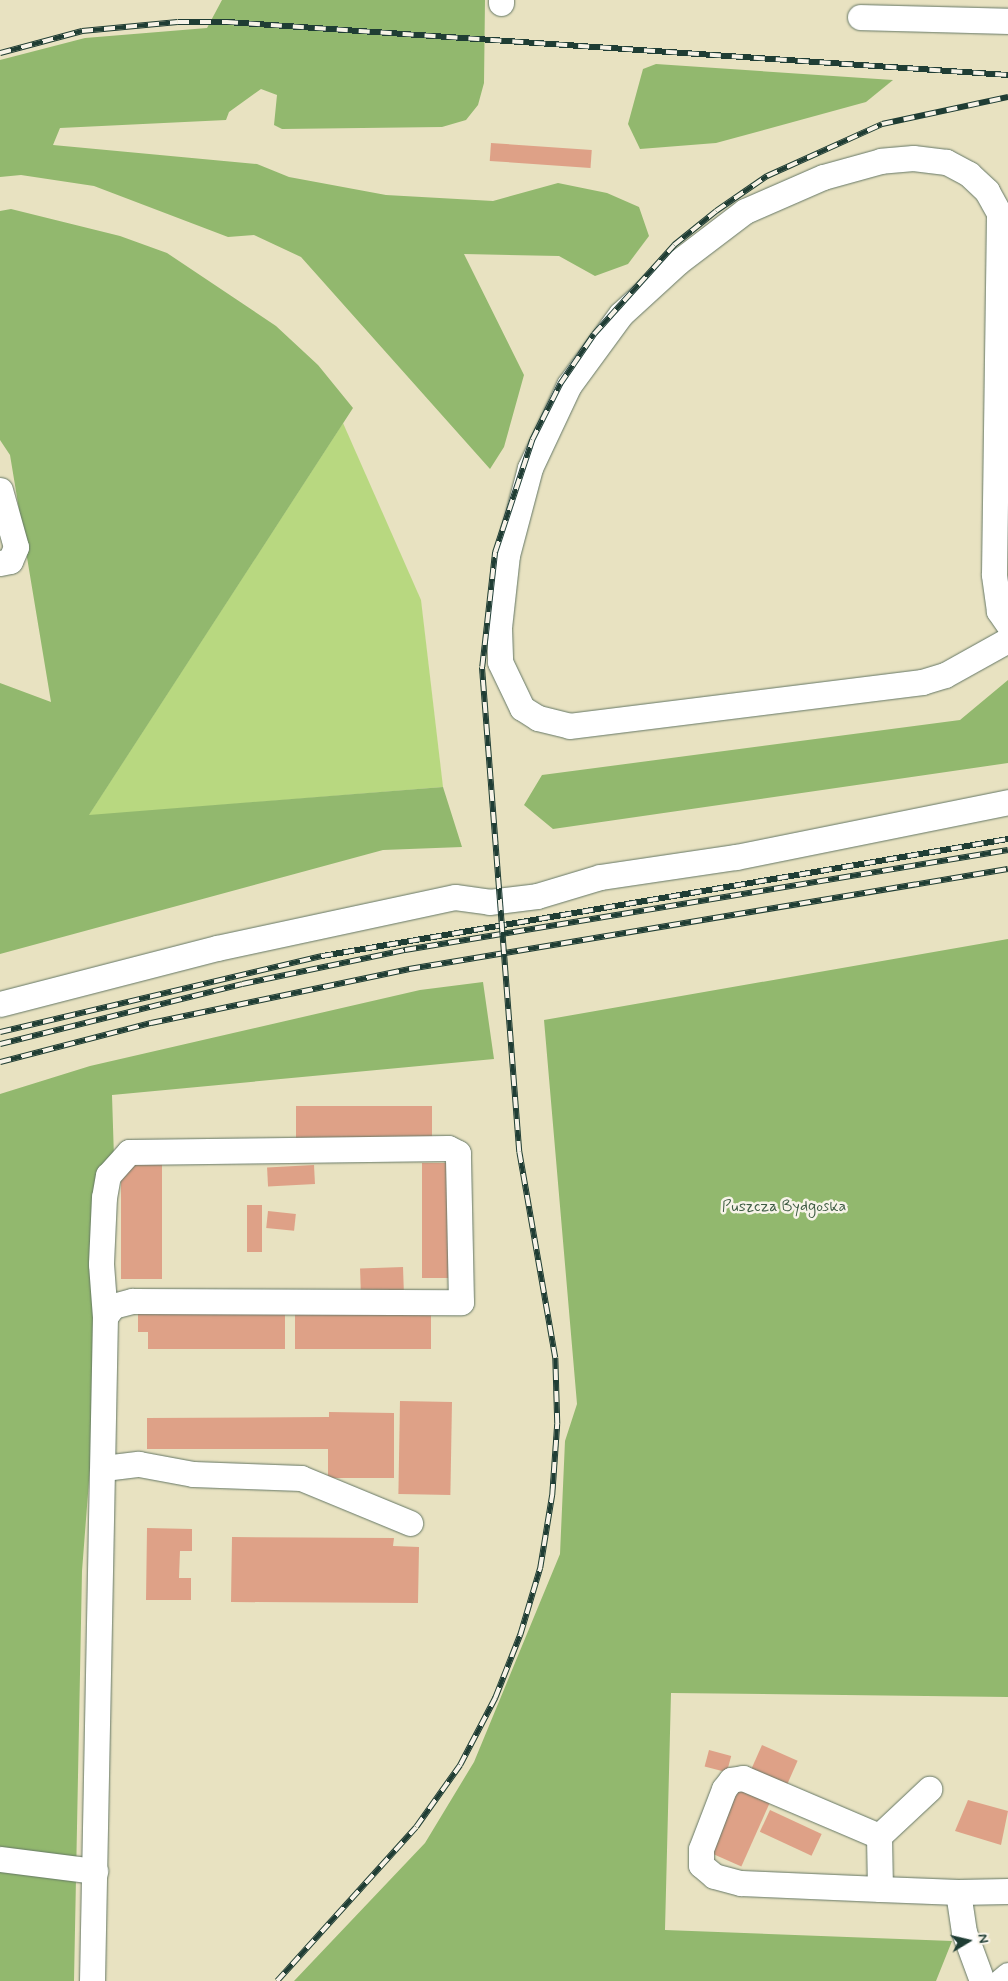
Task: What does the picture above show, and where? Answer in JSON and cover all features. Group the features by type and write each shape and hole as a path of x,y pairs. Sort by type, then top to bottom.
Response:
{"lane":[{"path":"860,17 1008,21"},
{"path":"1008,624 999,612 994,574 999,213 987,191 969,174 946,162 913,158 881,161 823,177 744,211 678,262 621,314 569,385 530,468 507,555 499,628 500,662 522,708 538,718 569,726 922,682 945,675 1008,640"},
{"path":"0,563 10,561 16,547 1,497"},
{"path":"0,1004 217,948 455,897 489,902 537,896 600,878 736,857 1008,802"},
{"path":"92,1981 104,1468 105,1317 100,1264 104,1197 108,1175 129,1152 448,1148 458,1153 460,1302 132,1301 114,1306 105,1317"},
{"path":"104,1468 139,1464 193,1474 301,1478 410,1523"},
{"path":"879,1836 743,1778 731,1780 702,1849 701,1865 714,1876 741,1883 958,1892 1008,1891"},
{"path":"880,1889 879,1836 929,1790"},
{"path":"0,1859 94,1871"},
{"path":"958,1892 964,1932 982,1981"},
{"path":"1000,1981 1008,1975"}],"green space":[{"path":"222,0 485,0 484,83 478,105 466,120 442,127 282,129 274,125 277,95 261,89 229,112 226,120 60,128 53,145 257,164 289,177 386,195 493,201 558,183 607,193 639,207 649,236 628,264 595,276 559,256 464,254 524,375 504,447 490,469 301,257 254,235 228,237 94,186 21,175 0,177 0,60 85,38 207,28"},
{"path":"656,64 893,80 866,102 716,143 640,149 628,124 643,69"},
{"path":"11,209 120,236 167,253 276,326 318,365 353,408 89,815 443,787 462,847 383,850 0,954 0,683 51,702 10,455 0,440 0,211"},
{"path":"343,423 421,600 443,787 88,816"},
{"path":"1008,680 1008,763 553,829 524,805 542,775 960,720"},
{"name":"Puszcza Bydgoska","path":"1008,939 1008,1697 671,1693 665,1930 952,1941 936,1981 294,1981 425,1843 474,1762 560,1554 565,1441 577,1404 544,1020"},
{"path":"483,982 494,1059 112,1095 114,1158 82,1571 74,1981 0,1981 0,1094 90,1066 420,990"}],"building":[{"path":"491,143 592,150 590,168 490,161"},
{"path":"296,1106 432,1106 432,1143 296,1143"},
{"path":"121,1161 162,1161 162,1279 121,1279"},
{"path":"422,1163 453,1163 453,1278 422,1278"},
{"path":"314,1165 315,1184 268,1186 267,1167"},
{"path":"247,1205 262,1205 262,1252 247,1252"},
{"path":"268,1211 296,1214 294,1231 266,1228"},
{"path":"403,1267 404,1295 361,1296 360,1269"},
{"path":"285,1312 285,1349 148,1349 148,1332 138,1332 138,1313"},
{"path":"295,1312 431,1312 431,1349 295,1349"},
{"path":"400,1401 452,1402 450,1495 398,1494"},
{"path":"329,1412 394,1413 394,1478 328,1478 328,1449 147,1449 147,1418 329,1417"},
{"path":"147,1528 192,1529 192,1551 180,1551 179,1578 191,1578 191,1600 146,1600"},
{"path":"232,1537 394,1538 393,1546 419,1547 418,1603 231,1602"},
{"path":"762,1745 798,1761 785,1788 750,1772"},
{"path":"709,1750 731,1756 727,1772 705,1766"},
{"path":"740,1786 771,1800 741,1867 710,1853"},
{"path":"968,1800 1008,1811 1001,1845 955,1831"},
{"path":"770,1810 822,1834 812,1856 760,1832"}],"railway":[{"path":"0,53 82,31 178,22 227,22 1008,75"},
{"path":"277,1981 416,1827 460,1765 495,1698 520,1635 540,1568 552,1495 557,1424 555,1358 519,1152 482,667 495,552 532,440 560,384 594,334 674,245 716,211 767,176 882,124 1008,97"},
{"path":"0,1032 322,956 1008,839"},
{"path":"0,1044 242,984 405,950 1008,850"},
{"path":"0,1062 151,1023 409,969 1008,869"}]}
